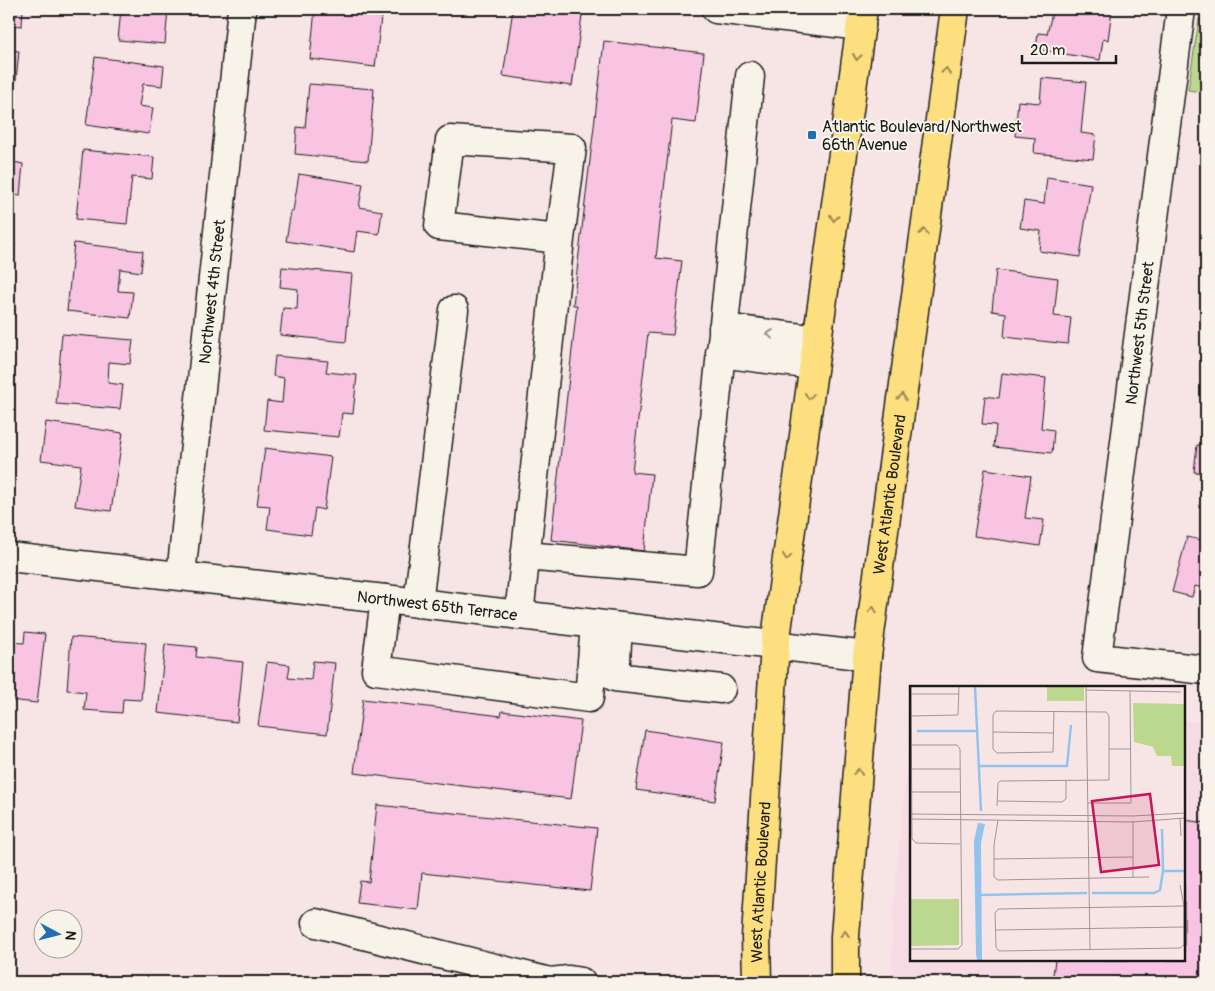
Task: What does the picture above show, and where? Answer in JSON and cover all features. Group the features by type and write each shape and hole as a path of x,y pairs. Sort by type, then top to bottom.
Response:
{"main road":[{"name":"West Atlantic Boulevard","path":"845,982 844,936 867,656 954,9"},
{"name":"West Atlantic Boulevard","path":"757,982 756,938 775,645 862,18"}],"street":[{"name":"Northwest 4th Street","path":"180,575 242,9"},
{"path":"716,9 862,18"},
{"name":"Northwest 5th Street","path":"1182,9 1097,658 1206,670"},
{"path":"525,556 698,571 750,76"},
{"path":"519,615 560,239 572,148 450,140 440,226 560,239"},
{"path":"418,603 454,310"},
{"path":"722,341 815,352"},
{"name":"Northwest 65th Terrace","path":"9,556 867,656"},
{"path":"385,599 376,670 589,698 606,625"},
{"path":"606,625 615,678 721,689"},
{"path":"316,923 550,982 569,980 581,982"}],"shaded area":[{"path":"1185,720 1206,723 1206,982 892,982 892,920 910,730 910,961 1185,961"}],"green space":[{"path":"1199,19 1206,19 1206,62 1202,92 1188,90"}],"building":[{"path":"9,9 23,9 22,26 9,25"},
{"path":"121,9 168,9 165,44 118,40"},
{"path":"315,9 382,9 375,67 310,59"},
{"path":"513,9 583,9 572,86 503,76"},
{"path":"1056,9 1112,9 1108,40 1103,39 1100,60 1036,49 1038,33 1047,34 1052,13"},
{"path":"604,41 704,53 696,123 672,120 656,258 682,261 673,335 648,333 632,472 652,474 644,551 551,540 577,305 573,305"},
{"path":"9,50 19,51 12,119 9,119"},
{"path":"95,57 164,66 162,86 143,84 139,106 153,108 149,134 86,125"},
{"path":"1042,78 1086,82 1081,133 1096,135 1093,159 1034,153 1035,138 1015,136 1018,101 1040,103"},
{"path":"309,84 374,89 368,161 295,154 297,127 305,128"},
{"path":"83,150 154,157 152,179 132,177 127,224 76,219"},
{"path":"9,161 23,164 20,196 9,194"},
{"path":"299,174 363,184 359,207 382,211 379,234 357,231 354,252 286,241"},
{"path":"1047,177 1091,184 1080,257 1039,251 1041,231 1020,228 1024,201 1044,204"},
{"path":"74,243 143,251 141,272 120,269 118,291 133,292 130,318 67,311"},
{"path":"9,244 15,244 10,289 9,289"},
{"path":"282,267 352,274 346,342 280,335 283,308 297,309 298,289 280,287"},
{"path":"996,270 1058,278 1054,316 1071,318 1068,344 1004,337 1006,313 992,311"},
{"path":"62,334 133,340 130,364 109,362 108,383 123,385 120,409 56,404"},
{"path":"275,356 328,361 326,372 357,375 353,414 342,413 339,437 264,430 267,401 282,403 284,378 273,376"},
{"path":"1002,373 1046,378 1041,428 1054,430 1052,453 994,447 996,425 982,424 985,396 999,398"},
{"path":"46,422 123,433 111,511 75,506 81,465 41,460"},
{"path":"1197,445 1206,446 1206,473 1194,472"},
{"path":"265,448 331,457 324,510 315,508 311,535 267,529 270,506 257,505"},
{"path":"985,469 1031,476 1025,518 1044,520 1040,546 974,536"},
{"path":"1187,537 1206,541 1206,589 1195,586 1192,597 1172,592"},
{"path":"25,632 45,634 37,703 9,700 9,642 24,643"},
{"path":"71,637 146,643 141,700 123,699 122,713 84,710 86,692 67,690"},
{"path":"165,644 197,647 196,657 243,662 237,722 158,713"},
{"path":"313,661 335,663 327,734 258,726 267,662 290,665 288,678 311,680"},
{"path":"363,699 501,716 502,711 581,721 571,799 354,773"},
{"path":"645,730 724,742 715,801 636,790"},
{"path":"377,805 597,828 590,891 422,873 418,910 357,903 360,881 369,882"},
{"path":"1185,820 1206,823 1206,982 1052,982 1055,961 1185,961"}],"place":[{"name":"Atlantic Boulevard/Northwest 66th Avenue","path":"812,135"}]}
